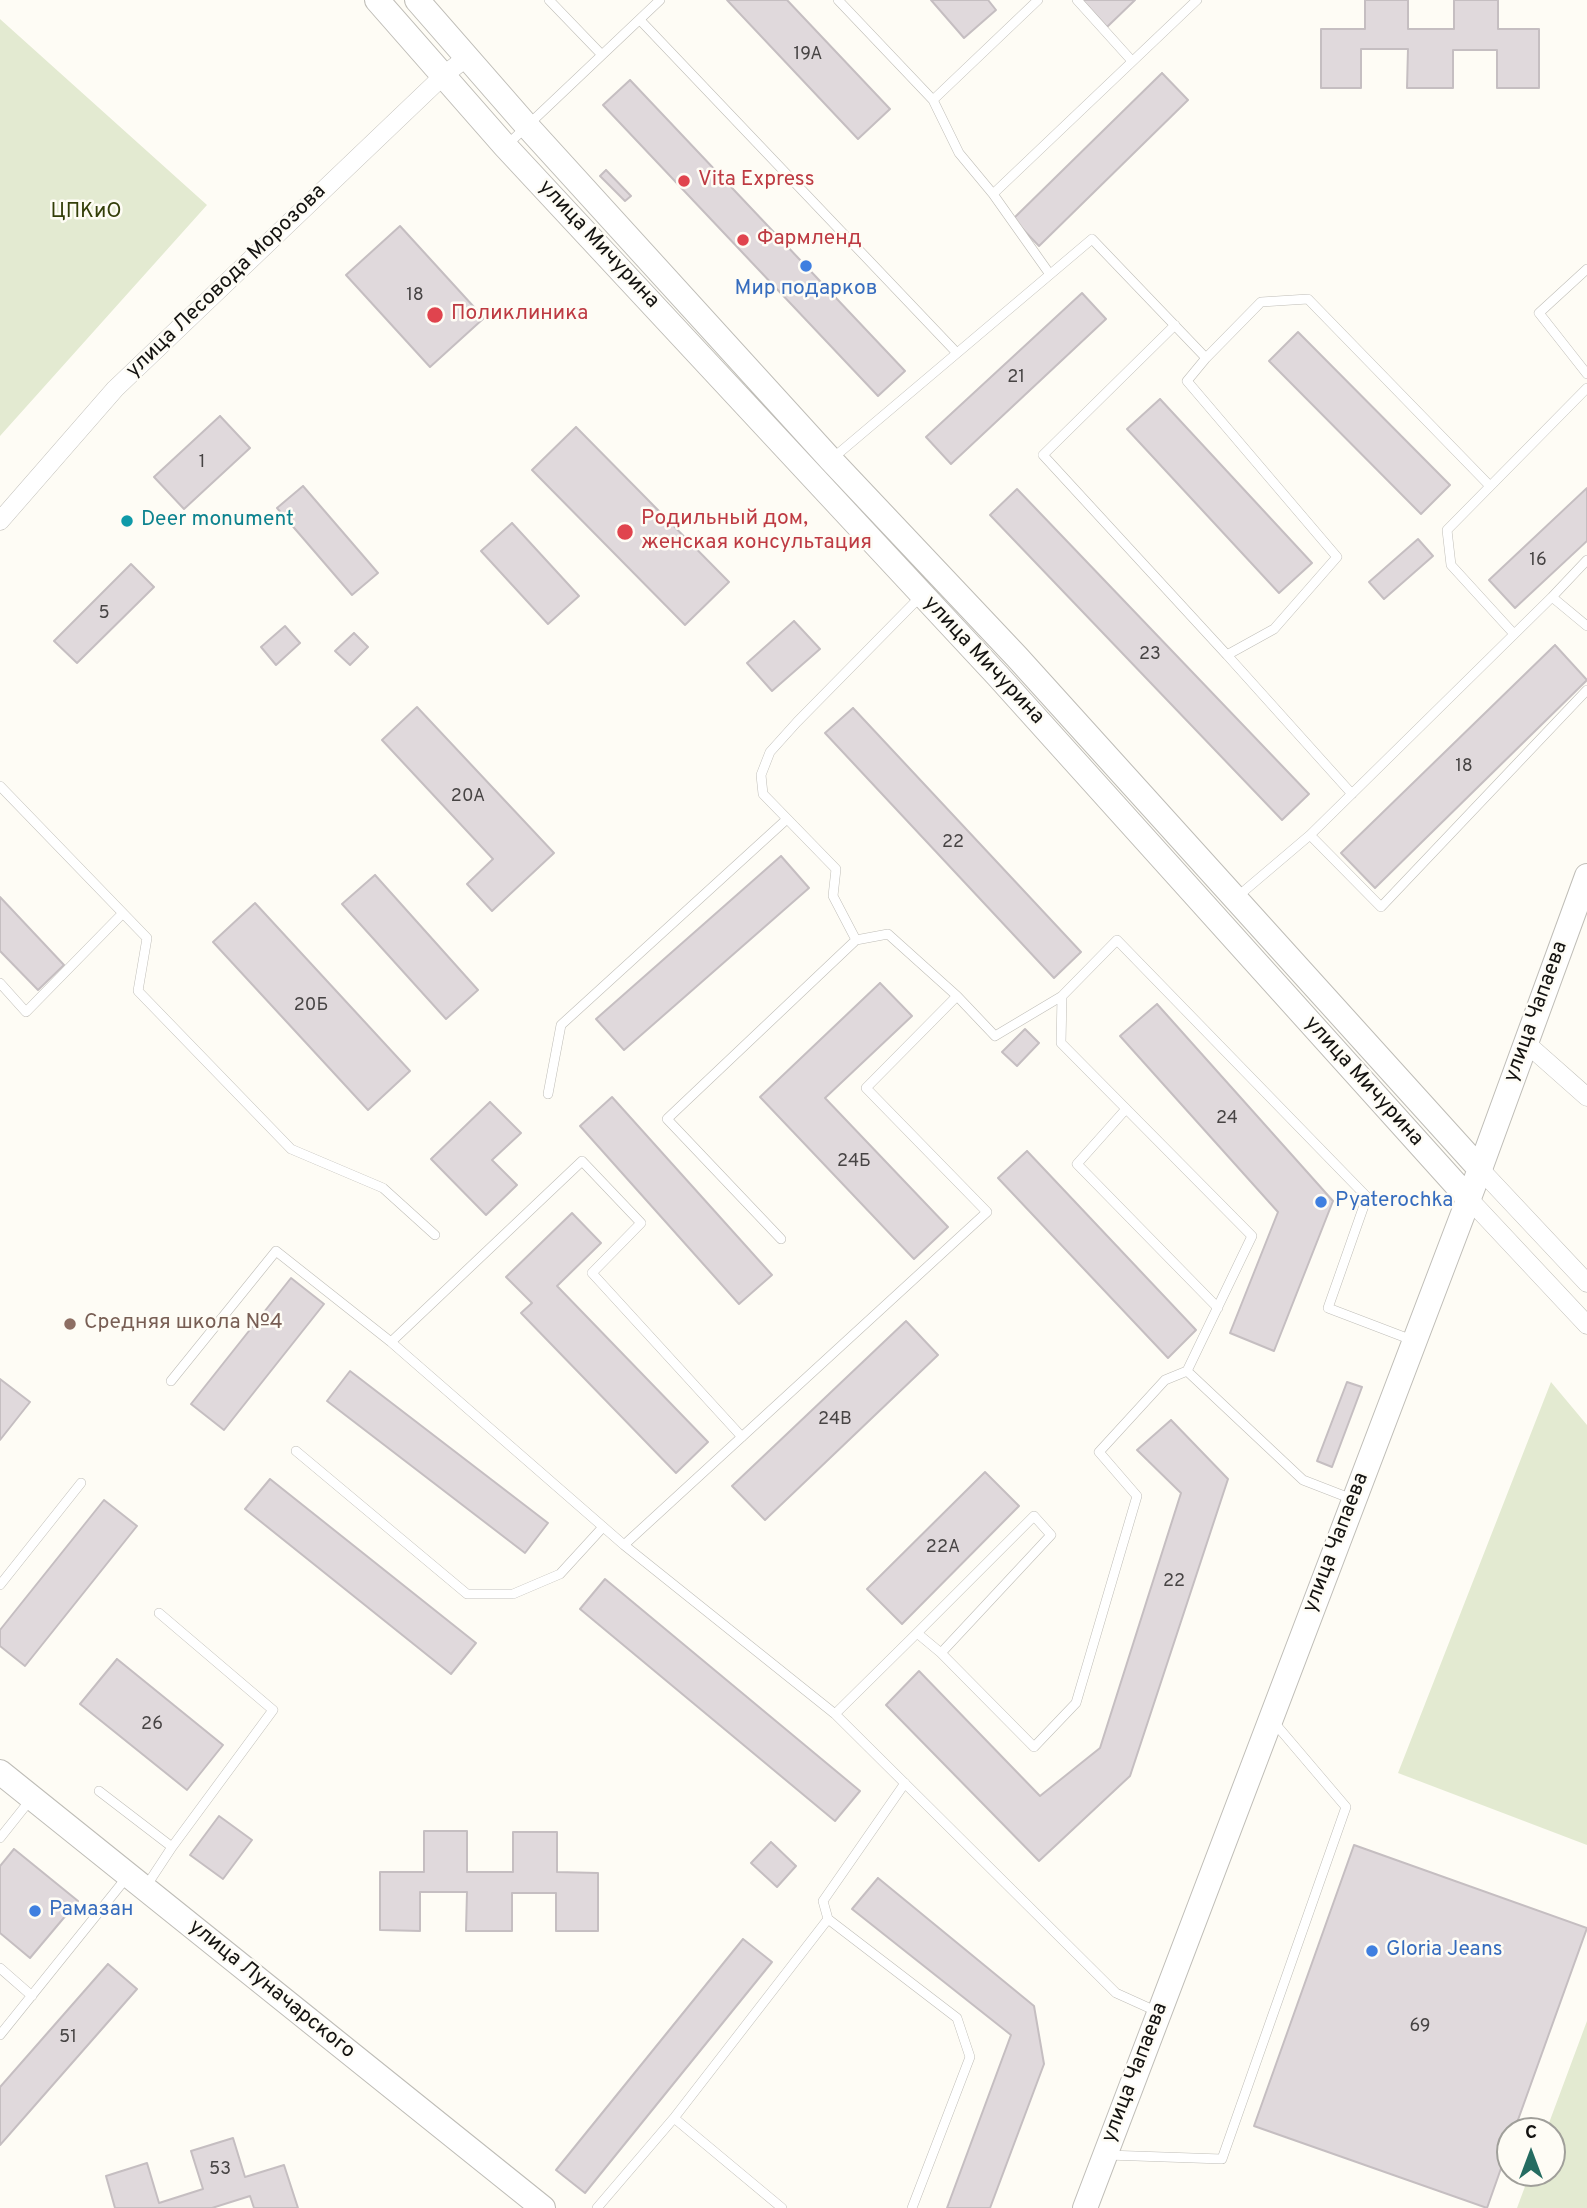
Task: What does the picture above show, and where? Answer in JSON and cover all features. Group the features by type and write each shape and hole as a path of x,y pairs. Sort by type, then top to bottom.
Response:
{"street":[{"name":"улица Мичурина","path":"377,0 505,146 923,595 1468,1199 1587,1325"},
{"name":"улица Мичурина","path":"417,0 527,126 831,460 1017,657 1234,899 1587,1283"},
{"name":"улица Лесовода Морозова","path":"0,521 115,389 443,76 467,57"},
{"name":"улица Чапаева","path":"1085,2208 1480,1169 1587,877"},
{"path":"1526,1043 1587,1097"},
{"name":"улица Луначарского","path":"0,1772 542,2208"}],"lane":[{"path":"549,0 602,55"},
{"path":"505,146 660,0"},
{"path":"838,0 933,100 959,153 993,194 1049,274"},
{"path":"933,100 1038,0"},
{"path":"1077,0 1132,61"},
{"path":"993,194 1196,0"},
{"path":"640,20 956,352"},
{"path":"831,460 1092,239 1206,358"},
{"path":"1587,269 1539,313 1587,374"},
{"path":"1227,655 1274,629 1337,557 1187,381 1261,302 1308,299 1490,486"},
{"path":"1175,325 1043,455 1352,794"},
{"path":"1514,634 1451,565 1447,530 1587,388"},
{"path":"1234,899 1310,835 1587,560"},
{"path":"856,940 833,896 836,869 763,794 761,775 770,752 797,722 923,595"},
{"path":"1552,597 1587,626"},
{"path":"1310,835 1381,906 1587,691"},
{"path":"0,786 147,938 138,991 291,1149 383,1188 435,1235"},
{"path":"548,1094 561,1025 787,819"},
{"path":"0,983 26,1012 123,913"},
{"path":"781,1239 667,1119 856,940 888,934 957,996 995,1036 1062,996 1117,940 1367,1197 1328,1308 1414,1341"},
{"path":"624,1545 987,1212 866,1088 957,996"},
{"path":"917,1633 941,1653 1034,1747 1076,1703 1137,1496 1099,1452 1165,1380 1187,1371 1252,1236 1061,1043 1062,996"},
{"path":"1126,1109 1077,1164 1218,1308"},
{"path":"391,1342 582,1161 641,1223 592,1273 742,1437"},
{"path":"171,1381 276,1251 391,1342 624,1545 835,1714 1116,1993 1159,2012"},
{"path":"1187,1371 1303,1480 1354,1499"},
{"path":"296,1451 467,1594 513,1594 560,1574 603,1527"},
{"path":"0,1585 81,1483"},
{"path":"835,1714 1034,1516 1051,1535 941,1653"},
{"path":"0,2035 136,1882 172,1847 273,1710 159,1613"},
{"path":"1105,2155 1222,2159 1346,1807 1271,1718"},
{"path":"905,1783 822,1901 828,1919 957,2018 970,2057 912,2208"},
{"path":"99,1791 172,1847"},
{"path":"0,1838 32,1798"},
{"path":"597,2208 674,2118 828,1919"},
{"path":"0,1968 32,1996"},
{"path":"674,2118 782,2208"}],"green space":[{"name":"ЦПКиО","path":"0,19 207,205 0,436"},
{"path":"1551,1382 1587,1425 1587,1845 1398,1773"},
{"path":"1587,2021 1587,2208 1517,2208 1525,2187 1566,2187 1566,2117 1551,2117"}],"building":[{"path":"727,0 787,0 890,109 858,139"},
{"path":"931,0 988,0 996,10 964,38"},
{"path":"1082,0 1135,0 1107,27"},
{"path":"1365,0 1408,0 1408,29 1454,29 1454,0 1498,0 1498,29 1539,29 1539,88 1497,88 1497,50 1453,50 1453,88 1407,88 1408,49 1361,49 1361,88 1321,88 1321,29 1365,29"},
{"path":"1162,73 1188,100 1039,246 1013,219"},
{"path":"630,80 905,371 878,396 603,105"},
{"path":"606,170 631,196 625,201 600,176"},
{"path":"400,226 484,318 430,367 346,275"},
{"path":"1082,293 1106,319 951,464 926,437"},
{"path":"1298,332 1450,485 1421,514 1269,361"},
{"path":"1160,399 1312,563 1279,593 1127,429"},
{"path":"220,416 250,448 184,509 154,477"},
{"path":"576,427 729,582 685,625 532,470"},
{"path":"303,486 378,573 352,595 277,508"},
{"path":"1587,488 1587,541 1515,608 1489,580"},
{"path":"1017,489 1309,794 1282,820 990,515"},
{"path":"512,523 579,596 548,624 481,551"},
{"path":"1418,539 1433,556 1384,599 1369,582"},
{"path":"131,564 154,587 77,663 54,641"},
{"path":"794,621 820,649 772,691 747,663"},
{"path":"285,626 300,643 276,665 261,647"},
{"path":"354,633 368,647 350,665 335,651"},
{"path":"1555,645 1587,680 1375,888 1341,853"},
{"path":"417,707 554,853 492,911 467,884 493,859 382,740"},
{"path":"853,708 1081,952 1054,978 825,733"},
{"path":"781,856 809,888 624,1050 596,1019"},
{"path":"375,875 478,990 446,1019 342,904"},
{"path":"0,897 64,965 38,990 0,951"},
{"path":"255,903 410,1071 368,1110 213,942"},
{"path":"880,983 912,1016 825,1098 948,1227 914,1259 760,1097"},
{"path":"1157,1004 1333,1201 1274,1351 1230,1333 1278,1212 1120,1036"},
{"path":"1025,1029 1039,1043 1017,1066 1002,1052"},
{"path":"612,1097 772,1275 739,1304 580,1126"},
{"path":"490,1102 521,1133 492,1160 517,1185 486,1215 431,1159"},
{"path":"1027,1151 1196,1330 1168,1358 998,1178"},
{"path":"572,1213 601,1243 557,1286 708,1442 676,1473 521,1313 532,1303 506,1277"},
{"path":"291,1278 324,1304 224,1430 191,1404"},
{"path":"906,1321 938,1355 765,1520 732,1486"},
{"path":"350,1371 548,1523 525,1553 327,1401"},
{"path":"0,1379 30,1402 0,1440"},
{"path":"1347,1382 1362,1387 1332,1467 1317,1461"},
{"path":"1171,1420 1228,1479 1130,1776 1039,1861 886,1705 919,1671 1040,1796 1100,1748 1181,1493 1137,1450"},
{"path":"985,1472 1019,1506 902,1624 867,1589"},
{"path":"270,1479 476,1643 451,1674 245,1509"},
{"path":"104,1500 137,1526 25,1666 0,1646 0,1630"},
{"path":"605,1579 860,1791 835,1821 580,1609"},
{"path":"117,1659 223,1745 187,1790 80,1704"},
{"path":"219,1816 252,1840 223,1879 190,1855"},
{"path":"424,1831 467,1831 467,1872 513,1872 513,1832 557,1832 557,1872 598,1873 598,1931 556,1931 556,1893 512,1893 512,1931 466,1931 467,1892 420,1892 420,1931 380,1930 380,1872 424,1872"},
{"path":"771,1842 796,1866 777,1887 751,1863"},
{"path":"1354,1845 1587,1928 1519,2117 1496,2117 1496,2183 1487,2208 1254,2126"},
{"path":"14,1849 78,1901 30,1958 0,1933 0,1866"},
{"path":"878,1878 1034,2006 1044,2064 990,2208 947,2208 1011,2035 852,1909"},
{"path":"743,1939 772,1962 585,2193 556,2170"},
{"path":"108,1964 137,1989 0,2145 0,2087"},
{"path":"233,2138 245,2177 284,2165 298,2208 254,2208 250,2196 212,2208 115,2208 106,2176 147,2163 159,2203 203,2189 191,2151"}],"place":[{"name":"Vita Express","path":"684,181"},
{"name":"Фармленд","path":"743,240"},
{"name":"Мир подарков","path":"806,266"},
{"name":"Поликлиника","path":"435,315"},
{"name":"Deer monument","path":"127,521"},
{"name":"Родильный дом, женская консультация","path":"625,532"},
{"name":"Pyaterochka","path":"1321,1202"},
{"name":"Средняя школа №4","path":"70,1324"},
{"name":"Рамазан","path":"35,1911"},
{"name":"Gloria Jeans","path":"1372,1951"}]}
